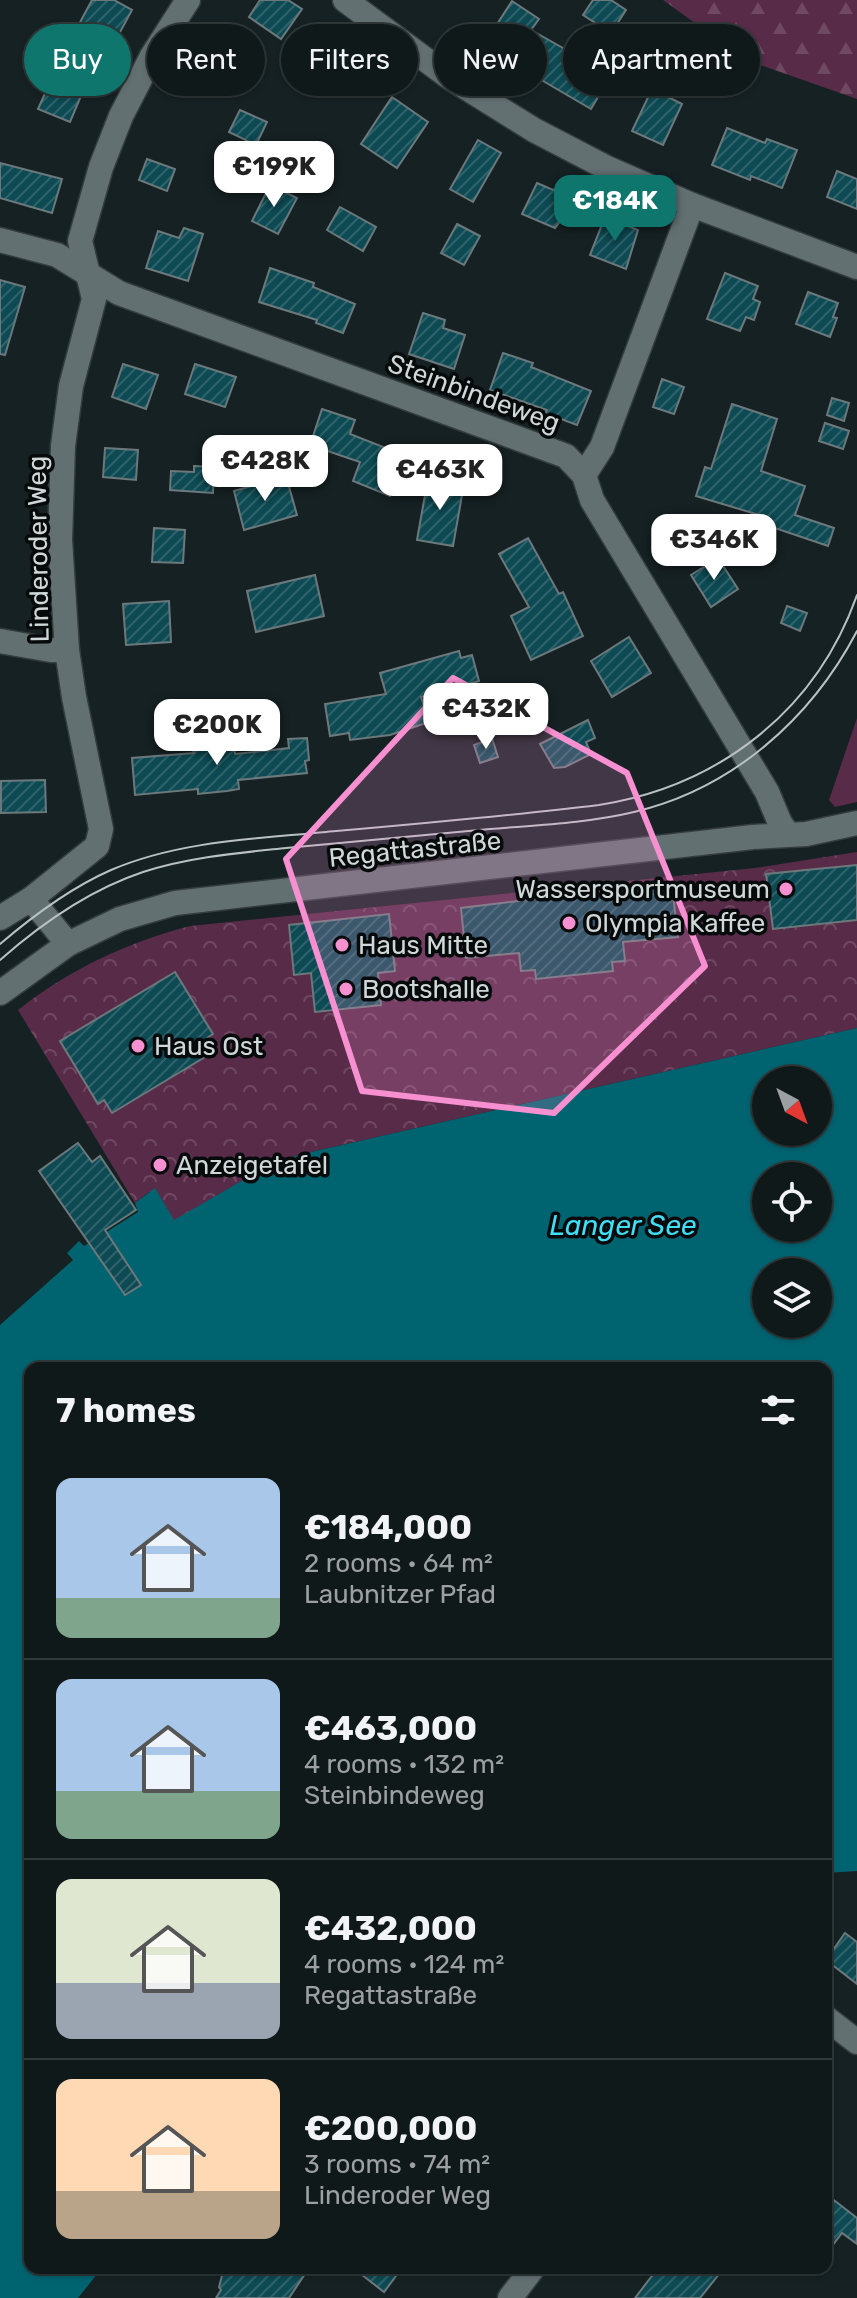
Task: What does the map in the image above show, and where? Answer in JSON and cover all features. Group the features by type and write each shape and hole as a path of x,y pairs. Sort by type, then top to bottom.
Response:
{"street":[{"name":"Linderoder Weg","path":"0,918 31,899 97,846 101,829 67,650 60,540 63,446 71,386 94,299 80,241 101,167 121,116 152,56 188,0"},
{"path":"345,0 449,77 534,130 605,167 692,205 857,267"},
{"path":"692,205 602,447 584,475 592,500 767,792 788,834"},
{"name":"Steinbindeweg","path":"0,240 57,255 119,293 566,456 584,475"},
{"path":"0,641 67,650"},
{"name":"Regattastraße","path":"0,993 68,944 120,919 175,903 806,834 857,823"},
{"path":"31,899 68,944"},
{"path":"832,2023 857,2042"},
{"path":"517,2296 530,2274"}],"highlighted area":[{"path":"453,678 627,773 705,966 554,1113 362,1091 286,859"}],"green space":[{"path":"663,0 857,0 857,99 760,65 760,24 696,24"},
{"path":"857,718 857,802 835,807 829,800"},
{"path":"857,852 857,1028 298,1155 262,1169 174,1221 149,1192 135,1203 18,1010 58,982 100,959 190,926 755,868"}],"water":[{"name":"Langer See","path":"857,1028 857,1871 832,1873 832,1362 24,1362 24,2274 97,2274 78,2298 0,2298 0,1325 73,1260 67,1253 79,1241 84,1246 138,1212 135,1203 155,1188 174,1220 262,1169 298,1155"}],"building":[{"path":"92,0 114,0 132,10 124,24 79,24"},
{"path":"260,0 288,0 302,9 292,24 281,24 281,39 265,28 265,24 249,17"},
{"path":"593,0 611,0 626,10 617,24 597,24 583,15"},
{"path":"512,1 539,19 535,24 497,24"},
{"path":"547,39 563,48 563,93 547,83"},
{"path":"44,96 81,96 70,122 38,109"},
{"path":"569,96 599,96 591,109"},
{"path":"649,96 666,96 682,104 663,145 632,131"},
{"path":"392,97 428,122 397,168 361,144"},
{"path":"240,110 267,122 256,145 229,132"},
{"path":"727,128 765,143 767,139 797,150 782,188 712,165"},
{"path":"478,140 501,153 473,202 450,189"},
{"path":"147,159 175,169 167,191 139,180"},
{"path":"0,163 62,179 52,213 0,198"},
{"path":"837,171 857,179 857,209 827,197"},
{"path":"537,183 570,195 564,208 568,211 555,228 522,214"},
{"path":"270,185 297,198 278,234 252,221"},
{"path":"340,207 376,227 363,251 327,230"},
{"path":"605,217 638,230 626,269 590,255"},
{"path":"457,224 480,236 464,265 441,253"},
{"path":"184,228 203,234 188,281 146,268 158,231 179,238"},
{"path":"270,268 314,283 313,287 355,304 343,333 316,323 317,320 259,302"},
{"path":"725,273 758,286 753,299 760,302 754,320 746,317 740,331 707,319"},
{"path":"0,280 25,287 5,355 0,354"},
{"path":"808,292 838,303 833,317 837,318 830,337 796,324"},
{"path":"423,313 445,320 443,328 465,335 454,369 409,354"},
{"path":"503,353 533,363 531,367 591,391 577,425 545,413 547,410 490,390"},
{"path":"123,364 158,375 146,409 112,397"},
{"path":"195,364 236,377 225,407 185,394"},
{"path":"662,379 684,387 674,414 653,407"},
{"path":"832,398 849,403 844,421 827,415"},
{"path":"732,404 777,419 761,471 805,486 795,515 834,528 828,546 763,524 766,517 696,496 705,467 711,469"},
{"path":"322,409 355,420 350,434 406,456 390,496 353,481 360,462 310,445"},
{"path":"825,423 849,431 843,449 819,441"},
{"path":"105,448 138,450 136,480 103,477"},
{"path":"194,466 214,467 213,493 170,490 171,471 194,472"},
{"path":"286,476 297,515 244,530 234,491"},
{"path":"428,478 464,484 453,546 417,540"},
{"path":"154,528 185,530 183,563 152,562"},
{"path":"528,538 559,594 563,592 583,636 531,660 511,616 529,607 499,554"},
{"path":"718,558 738,589 711,607 691,575"},
{"path":"315,575 324,616 256,632 247,591"},
{"path":"169,601 171,642 126,645 123,604"},
{"path":"787,606 807,613 800,631 781,623"},
{"path":"629,637 651,673 612,697 591,661"},
{"path":"459,651 461,658 472,655 479,681 421,697 429,722 390,735 350,740 349,733 330,736 325,704 386,694 380,673"},
{"path":"588,720 595,738 586,742 591,754 565,767 554,768 540,744"},
{"path":"232,728 235,754 289,748 288,739 307,738 307,773 238,780 239,789 227,791 198,794 198,789 135,795 132,758 216,748 214,730"},
{"path":"492,738 498,757 480,763 474,745"},
{"path":"45,780 46,812 1,813 1,781"},
{"path":"857,865 857,920 773,929 766,874"},
{"name":"Olympia Kaffee","path":"672,887 678,937 623,942 625,961 612,962 613,971 536,979 535,970 521,971 519,953 466,958 461,908 585,893 585,896"},
{"name":"Haus Mitte","path":"389,914 395,971 378,973 381,1005 315,1012 311,973 294,975 289,925"},
{"name":"Haus Ost","path":"175,972 213,1034 207,1038 215,1051 112,1113 104,1100 98,1104 60,1041"},
{"path":"78,1143 92,1162 100,1156 136,1210 105,1230 141,1285 125,1295 39,1171"},
{"path":"845,1933 857,1942 857,1984 832,1965 832,1951"},
{"path":"832,2199 857,2218 857,2244 842,2233 832,2246"},
{"path":"222,2274 305,2274 289,2298 216,2298 221,2290"},
{"path":"361,2274 398,2274 384,2292"},
{"path":"653,2274 719,2274 700,2298 635,2298"}],"tram line":[{"path":"0,944 81,885 111,870 163,853 244,839 599,805 643,795 684,780 723,761 758,736 789,707 816,674 839,637 857,595"},
{"path":"0,960 32,933 85,898 123,879 178,863 268,850 581,821 617,816 670,801 704,786 765,746 817,693 857,631"}],"place":[{"name":"Wassersportmuseum","path":"786,889"},
{"name":"Olympia Kaffee","path":"569,923"},
{"name":"Haus Mitte","path":"342,945"},
{"name":"Bootshalle","path":"346,989"},
{"name":"Haus Ost","path":"138,1046"},
{"name":"Anzeigetafel","path":"160,1165"}]}
